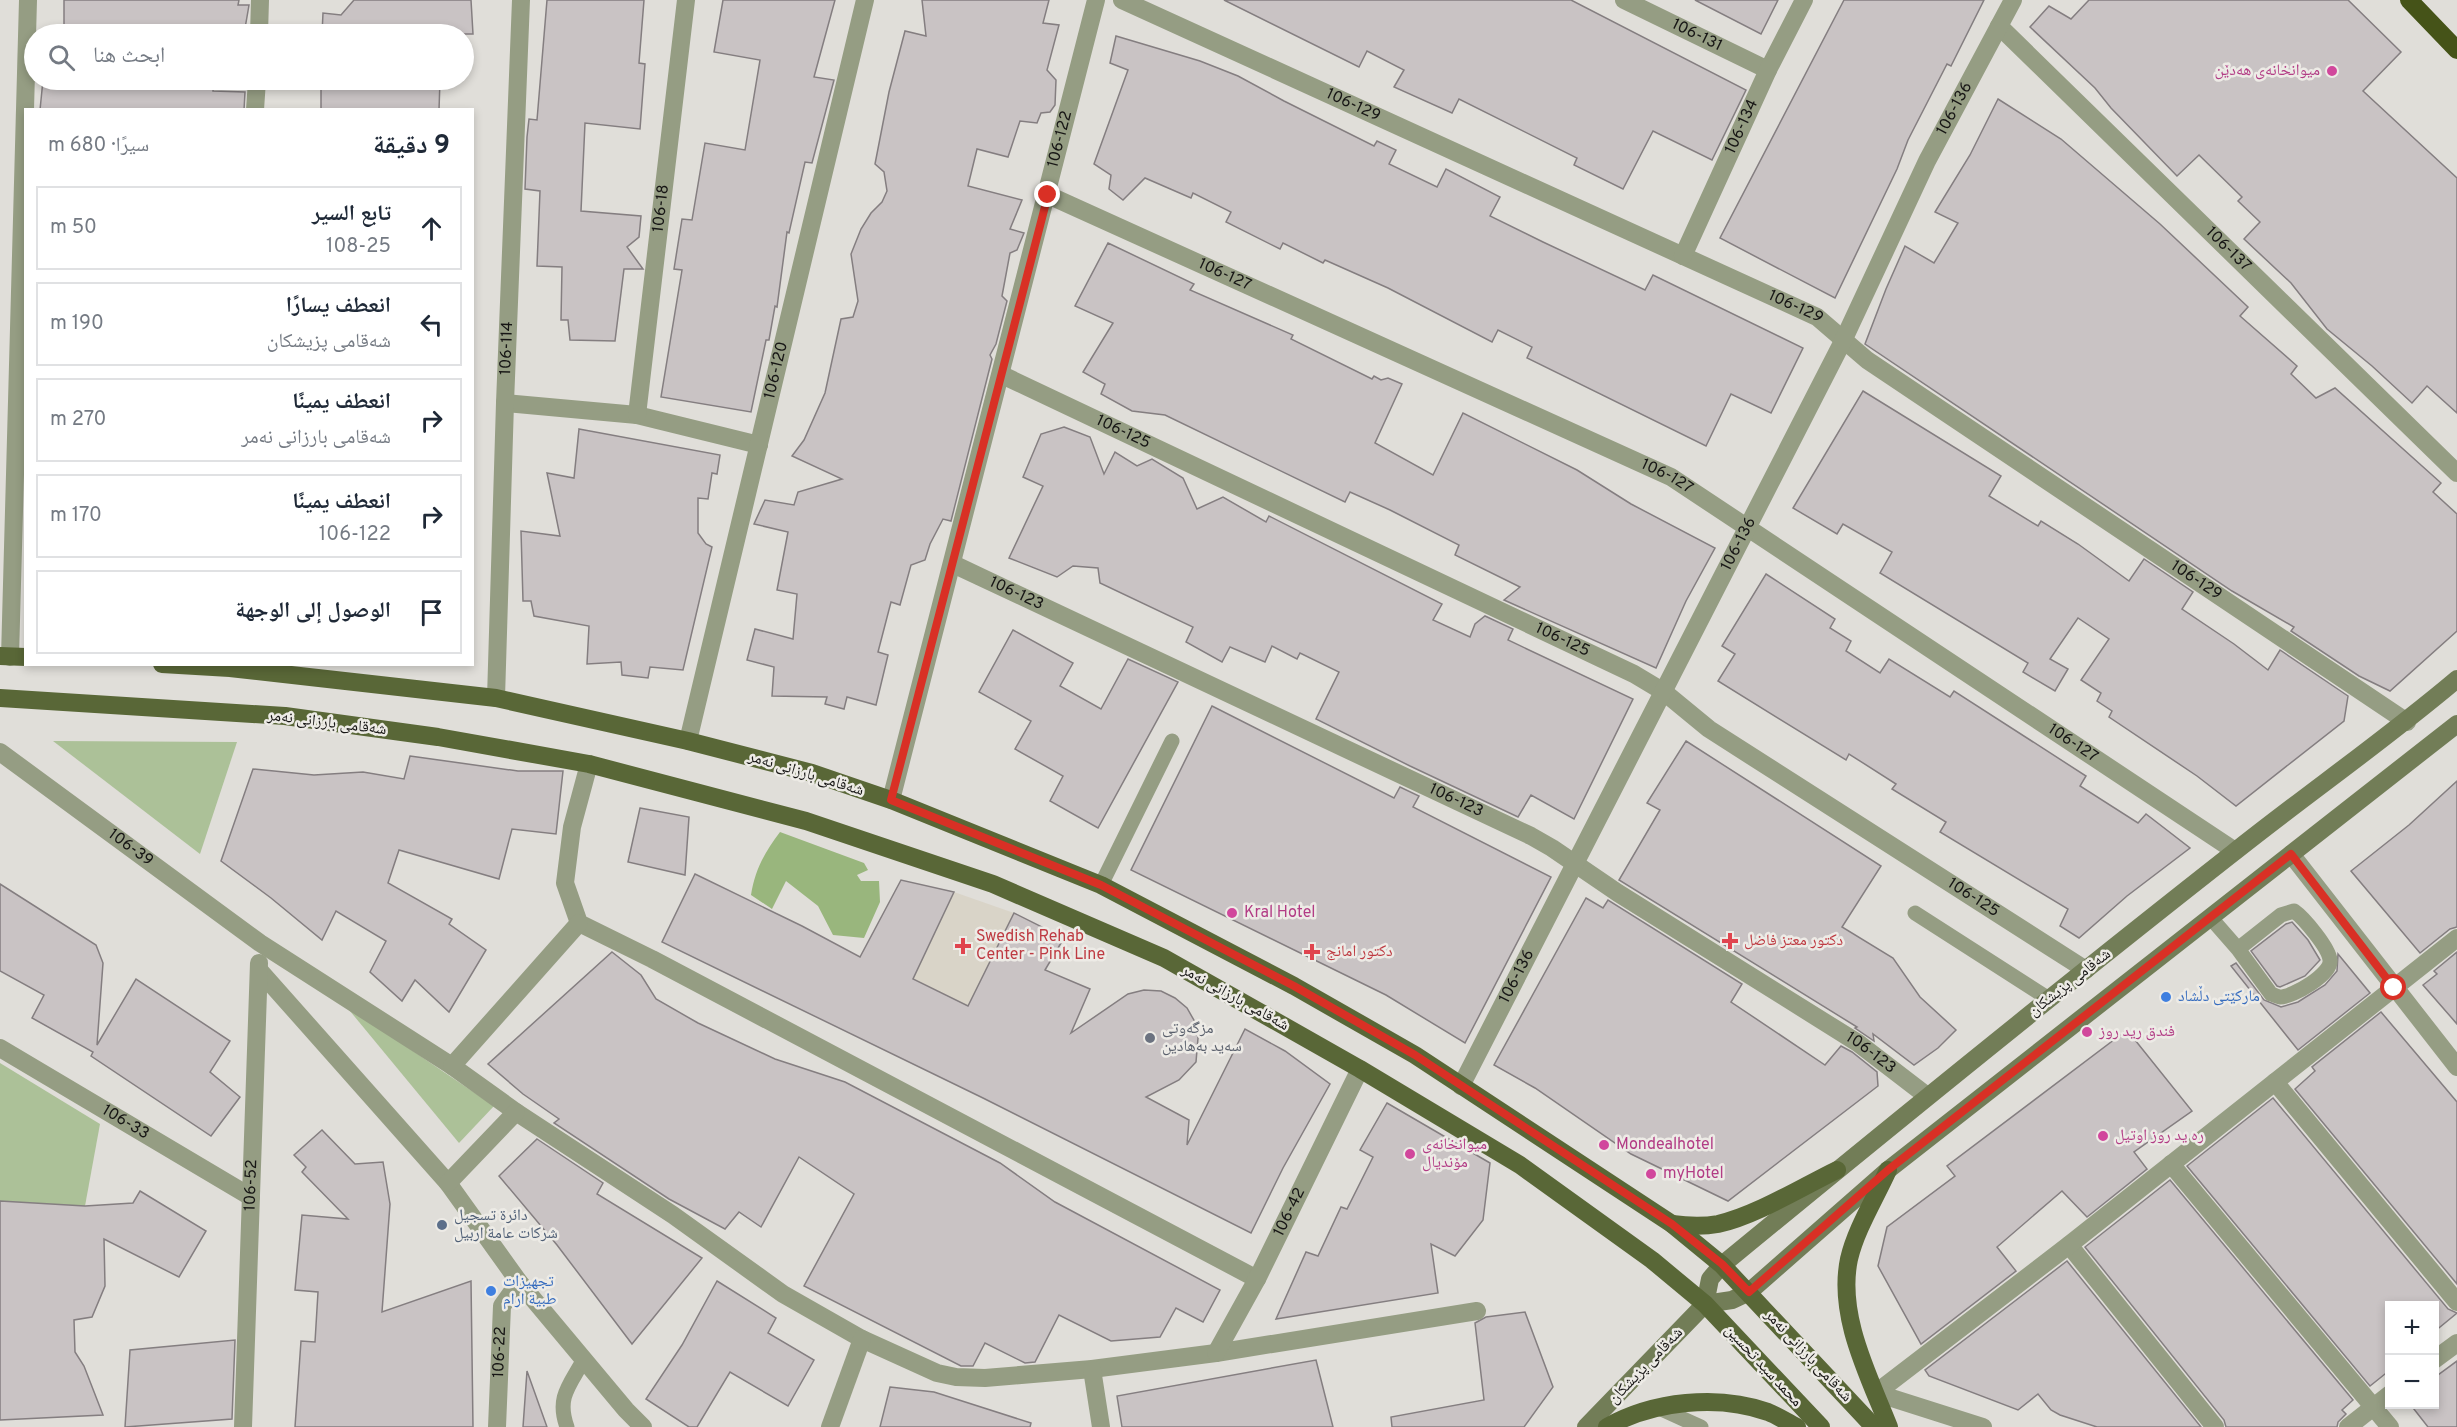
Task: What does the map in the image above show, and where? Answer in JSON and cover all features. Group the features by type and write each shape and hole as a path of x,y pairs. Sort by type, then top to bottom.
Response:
{"highway":[{"path":"2409,0 2457,50"}],"main road":[{"name":"شەقامی بارزانی نەمر","path":"230,666 496,698 688,741 812,773 891,800 1101,885 1294,986 1415,1055 1672,1224 1722,1264 1874,1427"},
{"name":"شەقامی پزیشکان","path":"1586,1427 1705,1304 1710,1279 1722,1264 1927,1096 2235,851 2407,722 2457,679"},
{"name":"شەقامی بارزانی نەمر","path":"0,698 285,716 438,737 589,764 806,821 993,884 1164,958 1360,1068 1520,1166 1652,1260 1705,1304"},
{"name":"شەقامی پزیشکان","path":"1705,1304 1732,1300 1749,1292 1888,1170 2457,724"},
{"path":"1672,1224 1698,1227 1719,1224 1752,1211 1837,1170"},
{"path":"1888,1170 1859,1233 1850,1259 1847,1288 1851,1322 1889,1427"},
{"name":"محمد سید تحسین","path":"1705,1304 1821,1427"},
{"path":"1611,1426 1659,1408 1696,1402 1730,1404 1768,1412 1797,1427"}],"street":[{"path":"27,24 28,0"},
{"path":"259,24 260,0"},
{"name":"106-114","path":"496,698 521,0"},
{"name":"106-18","path":"637,415 686,0"},
{"name":"106-120","path":"688,741 866,0"},
{"name":"106-122","path":"891,800 1002,375 1096,0"},
{"name":"106-129","path":"1122,0 1817,317 1867,360 2407,722"},
{"name":"106-131","path":"1624,0 1768,70"},
{"name":"106-134","path":"1683,256 1768,70 1804,0"},
{"name":"106-136","path":"1461,1086 1665,692 1747,526 1843,341 1912,192 2013,0"},
{"name":"106-137","path":"1999,26 2457,473"},
{"path":"25,108 26,90"},
{"path":"255,108 256,90"},
{"path":"12,657 24,164"},
{"name":"106-127","path":"1048,195 1649,466 1691,489 2235,851"},
{"name":"106-125","path":"1002,375 1634,674 1665,692 1709,729 2086,970"},
{"path":"505,404 637,415 759,445"},
{"name":"106-123","path":"953,564 1531,836 1858,1043 1927,1096"},
{"name":"106-39","path":"0,752 260,944 452,1066 516,1112 673,1215 783,1294 862,1339 937,1373 956,1377 985,1378 1092,1369 1215,1353 1477,1311"},
{"path":"589,764 572,827 566,883 579,923 663,964 1257,1279"},
{"path":"2291,854 2457,1067"},
{"path":"452,1066 579,923"},
{"path":"1876,1393 2069,1245 2457,938"},
{"name":"106-52","path":"243,1427 260,944"},
{"path":"259,970 448,1183 519,1282 643,1427"},
{"name":"106-33","path":"0,1048 251,1197"},
{"name":"106-42","path":"1215,1353 1257,1279 1360,1068"},
{"path":"2275,1082 2457,1302"},
{"path":"448,1183 516,1112"},
{"path":"2171,1164 2390,1427"},
{"path":"2069,1245 2215,1427"},
{"name":"106-22","path":"497,1427 502,1306 519,1282"},
{"path":"830,1427 862,1339"},
{"path":"2439,1356 2457,1343"},
{"path":"1092,1369 1101,1427"},
{"path":"1876,1393 1983,1427"},
{"path":"2348,1427 2385,1398"}],"lane":[{"path":"1101,885 1172,741"},
{"path":"2210,917 2238,949 2271,994 2279,997 2293,994 2328,972 2331,962 2329,953 2301,916 2294,911 2281,915 2238,949"},
{"path":"1915,913 2049,999"},
{"path":"567,1427 563,1417 562,1399 584,1359"},
{"path":"1659,1408 1701,1427"}],"shaded area":[{"name":"Swedish Rehab Center - Pink Line","path":"954,892 1014,913 968,1006 913,979"}],"green space":[{"path":"53,741 237,742 200,854"},
{"path":"780,832 864,863 868,870 857,875 861,881 879,881 880,902 864,938 833,935 818,906 786,881 772,909 751,895 761,861"},
{"path":"345,1005 494,1106 459,1143"},
{"path":"0,1063 100,1124 85,1206 0,1201"}],"building":[{"path":"64,0 239,0 238,5 249,5 246,24 64,24"},
{"path":"354,0 471,0 472,24 322,24 323,13 341,15"},
{"path":"547,0 644,0 639,63 645,64 640,129 585,123 581,211 641,216 639,237 627,247 643,269 624,269 615,341 570,340 568,320 561,320 562,267 537,266 540,191 525,189 529,119 537,120"},
{"path":"723,0 835,0 814,77 834,80 812,163 805,162 789,233 787,232 777,307 775,306 769,340 766,340 751,412 661,397 682,270 674,269 682,219 692,220 705,143 745,150 760,60 714,52"},
{"path":"922,0 1049,0 1043,23 1059,25 1047,70 1056,80 1055,105 1050,112 1041,113 1037,123 1020,121 1008,157 977,149 968,186 1022,200 1010,229 1024,233 1017,250 1010,253 1002,296 1007,301 996,344 990,355 992,359 951,521 943,519 930,544 925,560 911,565 900,605 891,602 878,652 888,655 876,705 847,697 844,709 825,704 827,697 772,696 774,667 747,660 755,629 793,639 797,594 777,590 788,532 754,524 765,500 794,505 798,492 842,479 792,456 804,440 825,393 841,319 853,317 858,301 851,254 861,229 871,213 882,202 887,191 884,172 875,164 889,92 905,31 926,36"},
{"path":"1224,0 1571,0 1746,90 1712,160 1653,131 1623,189 1574,165 1577,158 1459,99 1452,113 1394,87 1404,70 1367,51 1359,67"},
{"path":"1695,0 1778,0 1761,34"},
{"path":"1844,0 1984,0 1951,66 1947,64 1908,140 1897,169 1835,298 1720,238"},
{"path":"2089,0 2348,0 2401,52 2363,91 2457,178 2457,413 2427,386 2412,403 2327,329 2291,283 2244,239 2260,222 2238,201 2242,197 2199,155 2177,176 2111,108 2095,88 2030,27 2049,6 2071,19"},
{"path":"1116,36 1200,61 1238,76 1374,146 1377,141 1396,150 1389,164 1437,187 1446,169 1500,197 1490,216 1645,290 1653,275 1803,348 1771,413 1731,394 1706,446 1527,358 1532,347 1498,330 1492,342 1388,288 1325,260 1323,263 1283,243 1280,249 1226,222 1231,212 1193,193 1191,198 1145,178 1123,200 1109,189 1111,175 1094,164 1128,70 1110,63"},
{"path":"42,90 245,92 244,108 40,108"},
{"path":"321,90 440,90 439,108 321,108"},
{"path":"1998,99 2061,139 2160,224 2248,307 2240,316 2297,366 2291,374 2316,398 2335,388 2441,483 2433,492 2457,514 2457,631 2390,691 2359,676 2291,631 2294,627 2232,591 1865,344 1905,246 1934,263 1958,223 1935,212 1970,155"},
{"path":"1108,243 1194,284 1190,290 1293,335 1291,339 1372,379 1374,376 1381,380 1388,378 1402,384 1375,443 1433,475 1463,413 1577,470 1631,504 1715,548 1686,601 1656,668 1504,600 1520,587 1455,555 1459,545 1390,510 1350,492 1345,502 1165,415 1132,411 1101,394 1105,384 1083,372 1113,323 1075,306"},
{"path":"1863,391 2001,476 1989,496 2038,526 2041,521 2078,544 2129,581 2144,559 2193,592 2182,609 2268,670 2280,650 2348,696 2344,721 2236,806 2197,776 2109,717 2112,711 2097,701 2101,693 2081,680 2109,639 2078,618 2050,659 2068,669 2055,691 2023,672 2028,663 1880,573 1892,552 1843,524 1837,534 1793,508"},
{"path":"1064,427 1090,437 1104,474 1115,452 1137,466 1152,459 1183,478 1197,509 1223,497 1266,522 1269,516 1442,604 1433,620 1470,637 1475,624 1485,616 1513,629 1508,640 1633,699 1574,819 1531,795 1518,817 1316,719 1339,672 1300,653 1297,659 1272,646 1265,662 1230,647 1222,662 1186,642 1193,627 1100,583 1098,568 1073,566 1057,577 1009,558 1043,486 1023,477 1041,434"},
{"path":"579,429 720,455 717,474 712,473 708,499 698,498 698,533 706,544 712,547 683,670 650,667 648,678 622,675 621,662 587,664 589,626 534,616 531,601 523,601 521,531 560,536 547,473 574,478"},
{"path":"1766,574 1835,619 1830,628 1851,641 1846,651 1880,673 1889,659 1950,697 1954,691 2086,776 2080,786 2138,823 2146,814 2190,848 2127,896 2079,938 2060,926 2068,909 1940,832 1946,822 1892,789 1896,784 1849,754 1846,760 1718,681 1735,654 1722,646"},
{"path":"1013,630 1073,663 1060,686 1101,709 1128,659 1178,682 1098,828 1050,801 1063,776 1015,749 1031,721 979,692"},
{"path":"1212,706 1394,798 1400,787 1419,796 1413,807 1551,877 1465,1043 1386,995 1131,870"},
{"path":"1686,741 1881,866 1842,927 1893,958 1920,997 1956,1030 1938,1048 1914,1065 1873,1034 1874,1041 1855,1028 1857,1027 1619,880 1660,810 1647,803"},
{"path":"410,756 518,771 563,771 556,834 512,829 499,879 399,850 388,883 452,919 449,924 486,950 449,1012 415,980 402,1001 370,972 386,941 336,911 322,940 221,861 253,769 314,775 363,772 404,779"},
{"path":"2457,781 2457,927 2450,929 2420,953 2351,871 2409,825"},
{"path":"640,808 689,817 685,875 628,862"},
{"path":"695,874 860,957 901,880 954,892 913,979 968,1006 1014,913 1064,938 1045,970 1090,989 1071,1033 1128,994 1144,990 1161,991 1175,998 1187,1008 1195,1022 1198,1038 1196,1062 1179,1080 1146,1097 1189,1120 1187,1145 1245,1029 1285,1051 1330,1084 1283,1168 1251,1233 983,1098 662,942"},
{"path":"0,884 96,945 103,963 97,1045 136,979 230,1041 210,1072 240,1097 211,1136 91,1056 93,1052 32,1018 44,995 0,971"},
{"path":"1586,898 1603,908 1608,900 1742,984 1731,1002 1825,1065 1841,1046 1852,1052 1877,1072 1878,1086 1728,1201 1631,1154 1535,1088 1494,1065"},
{"path":"2292,922 2308,940 2320,960 2305,976 2280,987 2251,951 2286,924"},
{"path":"612,952 641,975 656,999 698,1023 775,1059 845,1082 1000,1163 1055,1202 1220,1290 1203,1322 1176,1308 1160,1337 1111,1341 1059,1315 1035,1362 1025,1363 985,1343 973,1366 961,1366 804,1286 854,1194 799,1157 761,1227 739,1212 725,1229 669,1199 554,1123 559,1119 523,1094 488,1064"},
{"path":"2457,952 2457,1024 2423,985 2437,974 2434,971"},
{"path":"2338,954 2370,993 2298,1050 2231,966 2236,963 2264,1000 2281,1007 2298,1002 2325,985 2337,971"},
{"path":"2381,1012 2457,1102 2457,1284 2295,1089 2315,1071 2312,1067"},
{"path":"2127,1030 2192,1111 2134,1152 2147,1169 2087,1217 2062,1191 1997,1247 2016,1271 1921,1344 1878,1266 1887,1227 1955,1176 1947,1166"},
{"path":"2273,1098 2448,1309 2457,1313 2439,1328 2439,1301 2385,1301 2385,1374 2370,1386 2187,1166"},
{"path":"1387,1103 1490,1163 1483,1220 1455,1256 1431,1244 1438,1293 1276,1319 1306,1252 1318,1256 1341,1207 1347,1209 1373,1157 1360,1150"},
{"path":"322,1130 355,1164 383,1162 390,1204 382,1312 471,1281 473,1427 295,1427 301,1341 315,1342 318,1292 295,1290 302,1215 348,1219 302,1172 306,1167 294,1155"},
{"path":"537,1139 603,1183 597,1194 702,1258 632,1344 557,1245 499,1176"},
{"path":"2170,1180 2353,1400 2342,1410 2346,1414 2338,1422 2337,1427 2226,1427 2224,1420 2085,1247"},
{"path":"140,1191 206,1231 179,1277 104,1239 105,1286 92,1317 74,1320 75,1352 84,1366 103,1415 0,1420 0,1201 85,1206 133,1203"},
{"path":"2067,1261 2201,1427 2097,1427 2051,1410 2038,1394 2018,1410 1929,1376 1925,1370"},
{"path":"717,1281 776,1318 768,1333 814,1360 788,1406 730,1372 697,1427 689,1427 646,1399 682,1345"},
{"path":"1525,1312 1553,1387 1524,1427 1392,1427 1391,1417 1484,1400 1475,1323 1486,1317"},
{"path":"235,1340 232,1419 125,1427 130,1350"},
{"path":"1316,1360 1333,1427 1122,1427 1117,1396"},
{"path":"2457,1361 2457,1427 2428,1427 2414,1409 2439,1409 2439,1374"},
{"path":"527,1371 547,1427 523,1427"},
{"path":"890,1387 934,1392 1031,1423 1030,1427 880,1427"}],"place":[{"name":"میوانخانەی هەدێن","path":"2332,71"},
{"name":"Kral Hotel","path":"1232,913"},
{"name":"دكتور معتز فاضل","path":"1730,941"},
{"name":"Swedish Rehab Center - Pink Line","path":"963,946"},
{"name":"دكتور امانج","path":"1312,952"},
{"name":"مارکێتی دڵشاد","path":"2166,997"},
{"name":"فندق ريد روز","path":"2087,1032"},
{"name":"مزگەوتی سەید بەهادین","path":"1150,1038"},
{"name":"ره يد روز اوتيل","path":"2103,1136"},
{"name":"Mondealhotel","path":"1604,1145"},
{"name":"میوانخانەی مۆندیال","path":"1410,1154"},
{"name":"myHotel","path":"1651,1174"},
{"name":"دائرة تسجيل شركات عامة اربيل","path":"442,1225"},
{"name":"تجهيزات طبية ارام","path":"491,1291"}],"route":[{"path":"1048,195 891,800 1101,885 1294,986 1415,1055 1672,1224 1722,1264 1749,1292 1888,1170 2291,854 2394,988"}]}
